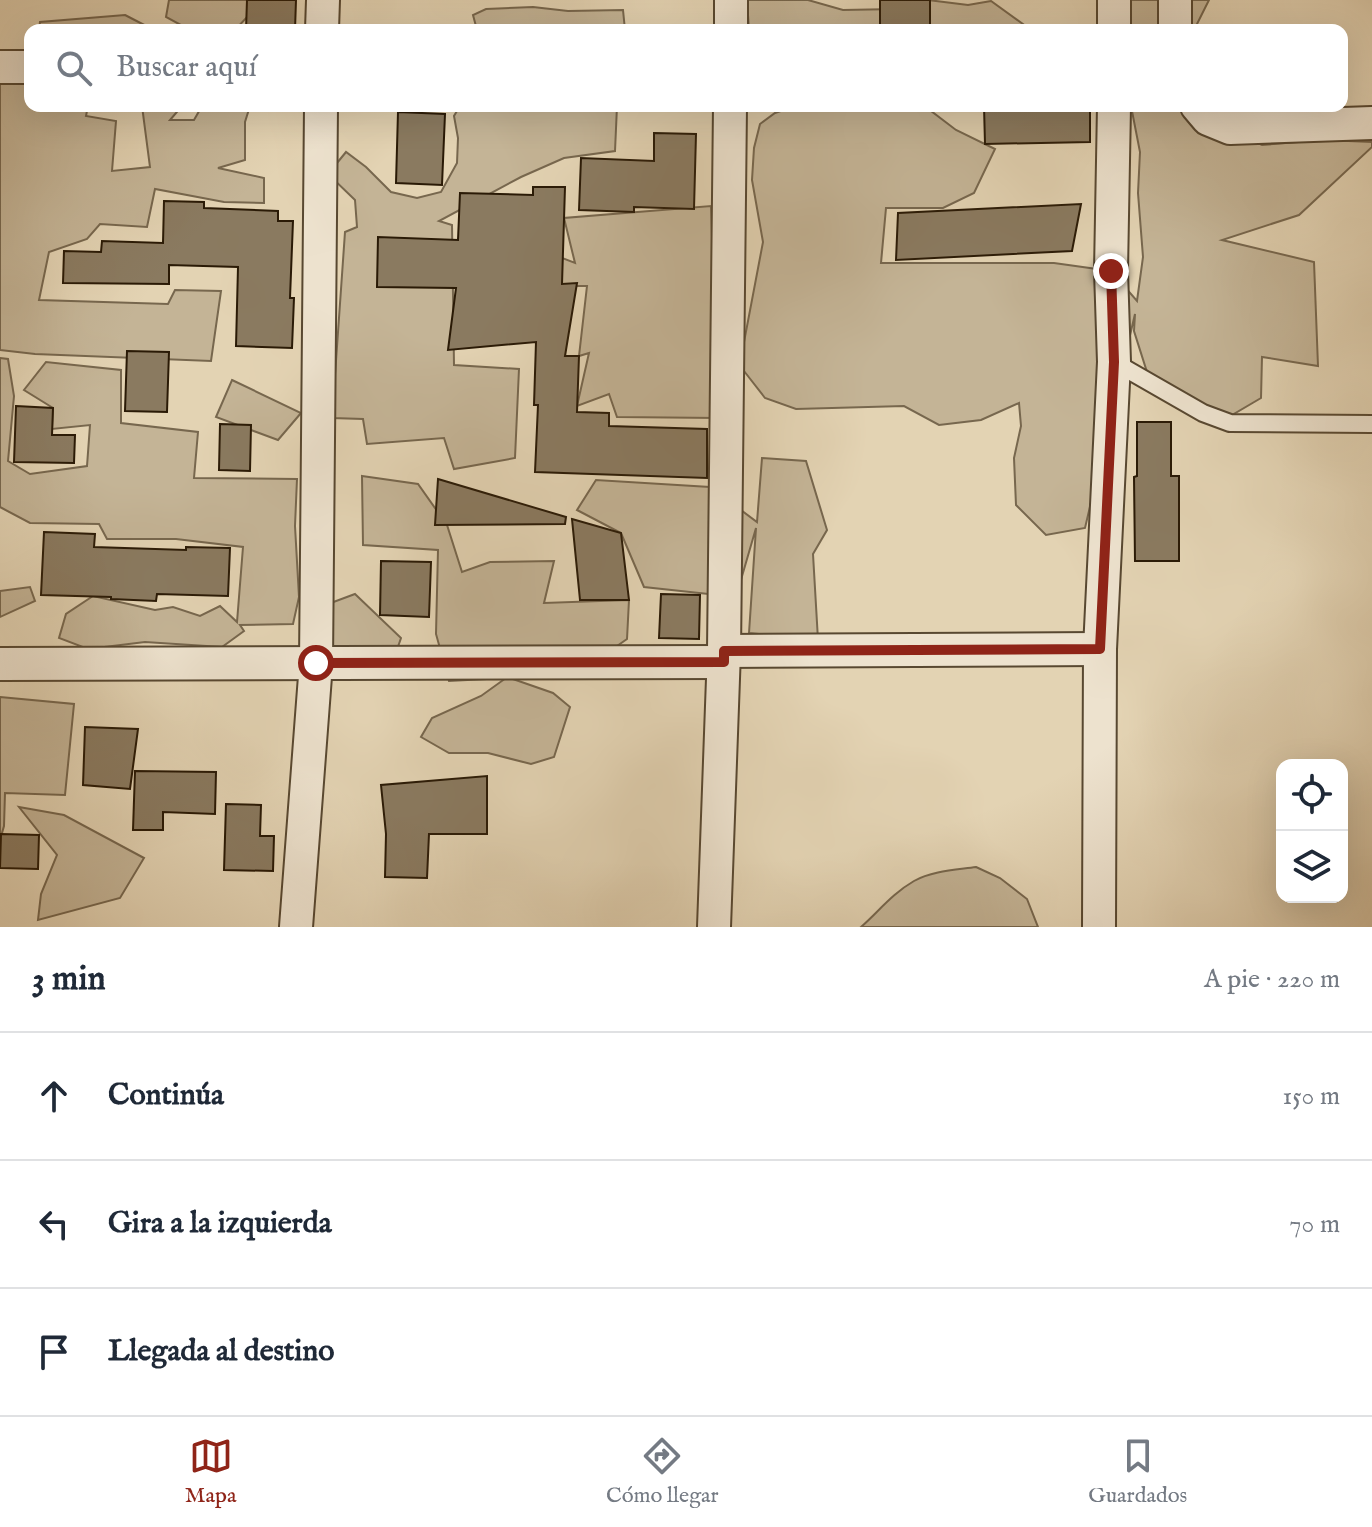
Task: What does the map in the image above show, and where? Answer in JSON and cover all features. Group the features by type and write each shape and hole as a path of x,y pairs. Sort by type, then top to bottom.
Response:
{"street":[{"path":"322,24 323,0"},
{"path":"731,0 731,24"},
{"path":"1114,0 1114,24"},
{"path":"1175,0 1175,24"},
{"path":"0,67 24,67"},
{"path":"296,927 316,663 321,112"},
{"path":"714,927 724,656 730,112"},
{"path":"1099,927 1100,649 1114,362 1111,271 1114,112"},
{"path":"1202,112 1208,119 1230,128 1372,123"},
{"path":"0,664 316,663 1100,649"}],"lane":[{"path":"1114,362 1203,413 1230,423 1372,424"}],"shaded area":[{"path":"169,0 263,0 241,24 179,24 166,17"},
{"path":"747,0 808,0 843,10 897,9 928,0 968,5 991,1 1023,24 749,24"},
{"path":"1131,0 1209,0 1197,24 1130,24"},
{"path":"486,9 623,10 624,24 475,24 473,15"},
{"path":"125,15 142,24 40,24"},
{"path":"5,80 24,82 24,112 87,112 86,116 116,121 112,171 150,167 143,112 177,112 170,120 194,120 199,112 248,112 245,122 245,160 218,168 264,178 264,203 224,202 155,189 147,227 100,224 87,239 49,252 39,300 168,304 175,290 221,291 211,361 0,350 0,84"},
{"path":"456,112 617,112 615,151 564,158 439,221 452,225 454,365 519,369 515,458 454,469 444,438 367,444 363,419 332,418 345,232 357,227 355,200 328,174 346,152 391,192 417,198 441,192 457,163 458,138 454,116"},
{"path":"932,112 956,130 995,149 974,193 943,208 886,208 881,263 1054,263 1111,271 1137,301 1143,257 1138,193 1140,152 1132,112 1205,112 1214,123 1262,145 1324,140 1372,142 1372,147 1299,215 1222,240 1314,262 1318,366 1262,357 1261,398 1220,422 1147,372 1134,331 1135,314 1085,528 1046,535 1016,505 1014,458 1021,426 1019,403 981,420 939,425 904,406 796,409 765,398 744,371 744,342 763,242 752,180 754,148 760,124 775,113"},
{"path":"711,206 718,418 617,417 609,394 577,406 589,353 579,356 587,286 534,286 544,251 575,263 564,218"},
{"path":"0,358 8,359 14,396 8,461 30,474 87,466 90,425 52,429 53,408 24,390 46,362 121,370 121,423 198,432 194,478 297,479 295,526 299,597 293,624 240,625 244,631 222,647 145,642 88,649 59,638 66,614 93,596 155,610 173,607 200,616 220,606 237,622 243,547 176,539 107,539 99,524 30,523 0,507"},
{"path":"232,380 301,413 278,440 216,417"},
{"path":"762,458 806,461 827,530 813,554 818,640 749,633 756,528 736,597 644,587 621,533 577,510 596,480 710,487 757,522"},
{"path":"362,476 418,484 447,525 462,572 490,562 554,561 544,603 629,600 627,639 574,676 510,678 553,693 570,707 554,757 531,764 488,753 449,753 421,737 432,718 481,696 506,678 449,681 436,634 438,550 363,545"},
{"path":"30,587 35,601 0,617 0,591"},
{"path":"355,594 401,638 391,667 316,663 328,604"},
{"path":"0,697 74,704 65,795 5,793 4,826 0,840"},
{"path":"19,807 64,815 144,858 120,898 38,920 41,894 57,855"},
{"path":"976,867 1000,878 1027,899 1038,927 861,927 914,881 936,873"}],"building":[{"path":"247,0 296,0 295,24 246,24"},
{"path":"880,0 930,0 930,24 880,24"},
{"path":"398,112 445,114 442,185 396,183"},
{"path":"984,112 1090,112 1090,142 985,144"},
{"path":"654,133 696,134 694,209 634,207 634,212 579,210 581,158 654,161"},
{"path":"533,187 565,187 562,284 577,283 565,356 579,356 577,412 609,413 609,426 707,429 707,478 535,472 538,405 534,405 536,342 448,350 456,288 377,287 378,237 458,240 460,193 533,195"},
{"path":"164,201 204,202 204,208 278,211 278,221 293,221 292,348 236,346 238,267 169,265 169,284 63,283 64,251 101,252 102,241 163,243"},
{"path":"1081,204 1072,251 896,260 898,213"},
{"path":"127,351 169,352 167,412 125,411"},
{"path":"16,406 53,408 52,435 75,435 74,463 14,462"},
{"path":"1137,422 1171,422 1171,476 1179,476 1179,561 1135,561"},
{"path":"220,424 251,425 250,471 219,470"},
{"path":"438,479 566,517 565,524 435,525"},
{"path":"572,519 621,533 629,600 580,600"},
{"path":"44,532 95,534 94,547 230,548 228,596 157,594 156,601 41,595"},
{"path":"381,561 431,562 429,617 380,615"},
{"path":"661,594 700,595 699,639 659,638"},
{"path":"85,727 138,729 130,789 83,785"},
{"path":"135,771 216,772 215,814 163,812 163,830 133,830"},
{"path":"487,776 487,834 429,834 427,878 385,877 386,834 381,785"},
{"path":"226,804 261,805 260,836 274,836 273,871 224,870"},
{"path":"1,834 39,835 38,869 0,868"}],"route":[{"path":"316,663 724,662 724,651 1100,649 1114,362 1111,271"}]}
